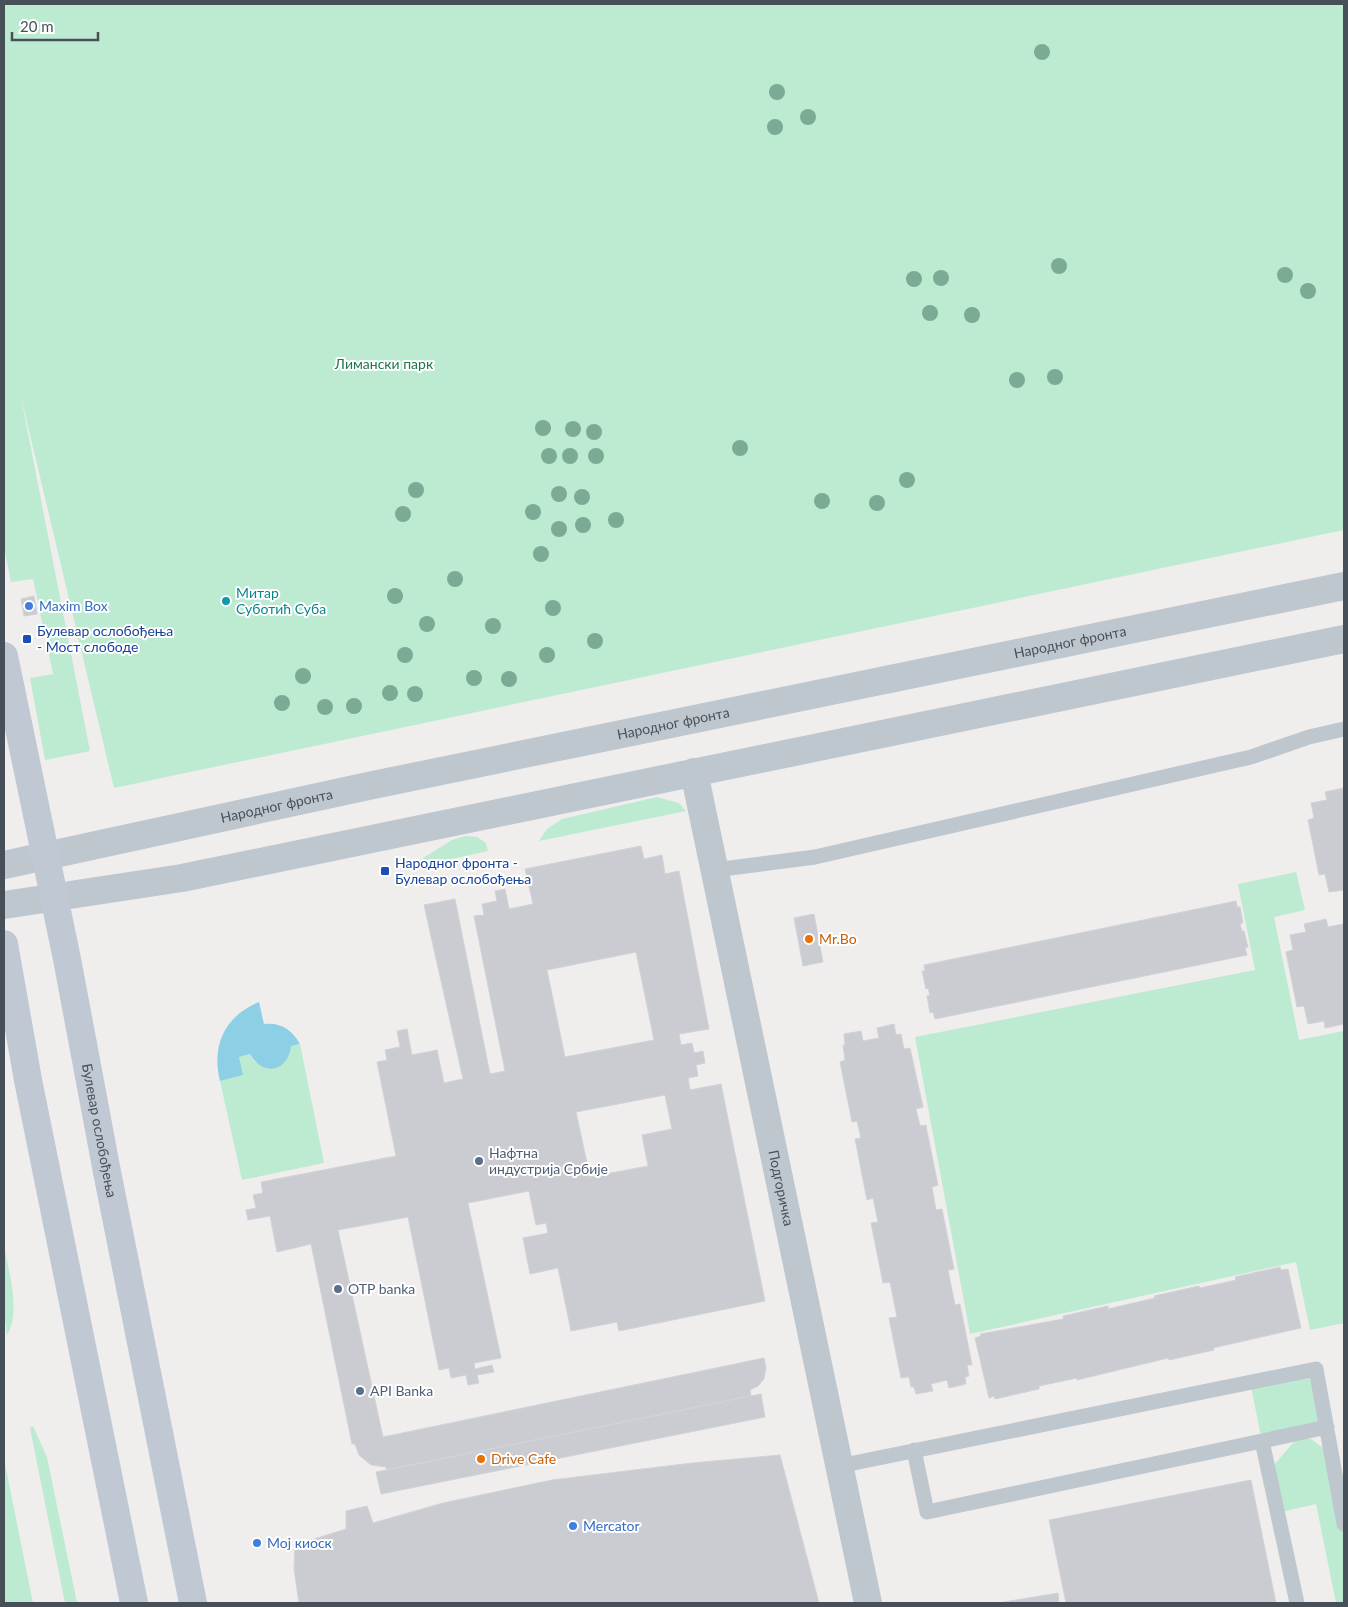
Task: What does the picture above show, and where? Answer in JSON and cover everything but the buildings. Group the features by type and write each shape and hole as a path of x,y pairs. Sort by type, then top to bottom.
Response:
{"main road":[{"name":"Булевар ослобођења","path":"4,656 46,857 193,1603"},
{"path":"4,944 28,1080 134,1603"}],"street":[{"name":"Народног фронта","path":"4,865 373,785 1344,586"},
{"path":"4,905 182,878 1344,639"},
{"name":"Подгоричка","path":"694,772 868,1603"}],"lane":[{"path":"715,870 815,858 1251,757 1309,737 1344,729"},
{"path":"839,1466 1316,1369 1344,1524"},
{"path":"914,1450 927,1512 1326,1427"},
{"path":"1262,1441 1297,1603"}],"green space":[{"name":"Лимански парк","path":"4,4 1344,4 1344,530 114,788 21,397 90,751 45,760 30,678 53,674 33,579 11,582 4,547"},
{"path":"657,797 679,803 686,811 539,841 547,829 562,819"},
{"path":"465,836 477,837 486,843 488,851 425,865 423,858 452,840"},
{"path":"1296,872 1305,910 1274,917 1299,1040 1344,1031 1344,1323 1310,1330 1296,1262 970,1334 915,1037 1255,970 1238,884"},
{"path":"300,1044 324,1163 242,1180 220,1081 242,1075 239,1057 250,1054 254,1062 291,1045"},
{"path":"4,1247 14,1304 11,1326 7,1335 4,1317"},
{"path":"1316,1369 1327,1427 1262,1441 1250,1382"},
{"path":"33,1426 47,1457 77,1603 65,1603 30,1428"},
{"path":"1302,1438 1311,1439 1331,1454 1344,1524 1344,1603 1336,1603 1316,1504 1277,1513 1273,1466 1293,1443"},
{"path":"4,1459 33,1603 4,1603"}],"water":[{"path":"259,1002 264,1024 276,1024 285,1028 290,1031 300,1044 291,1046 285,1061 280,1066 274,1068 261,1066 250,1054 239,1057 243,1075 220,1081 218,1055 223,1033 237,1015"}],"place":[{"name":"Митар Суботић Суба","path":"226,601"},
{"name":"Maxim Box","path":"29,606"},
{"name":"Булевар ослобођења - Мост слободе","path":"27,639"},
{"name":"Народног фронта - Булевар ослобођења","path":"385,871"},
{"name":"Mr.Bo","path":"809,939"},
{"name":"Нафтна индустрија Србије","path":"479,1161"},
{"name":"OTP banka","path":"338,1289"},
{"name":"API Banka","path":"360,1391"},
{"name":"Drive Cafe","path":"481,1459"},
{"name":"Mercator","path":"573,1526"},
{"name":"Мој киоск","path":"257,1543"}]}
